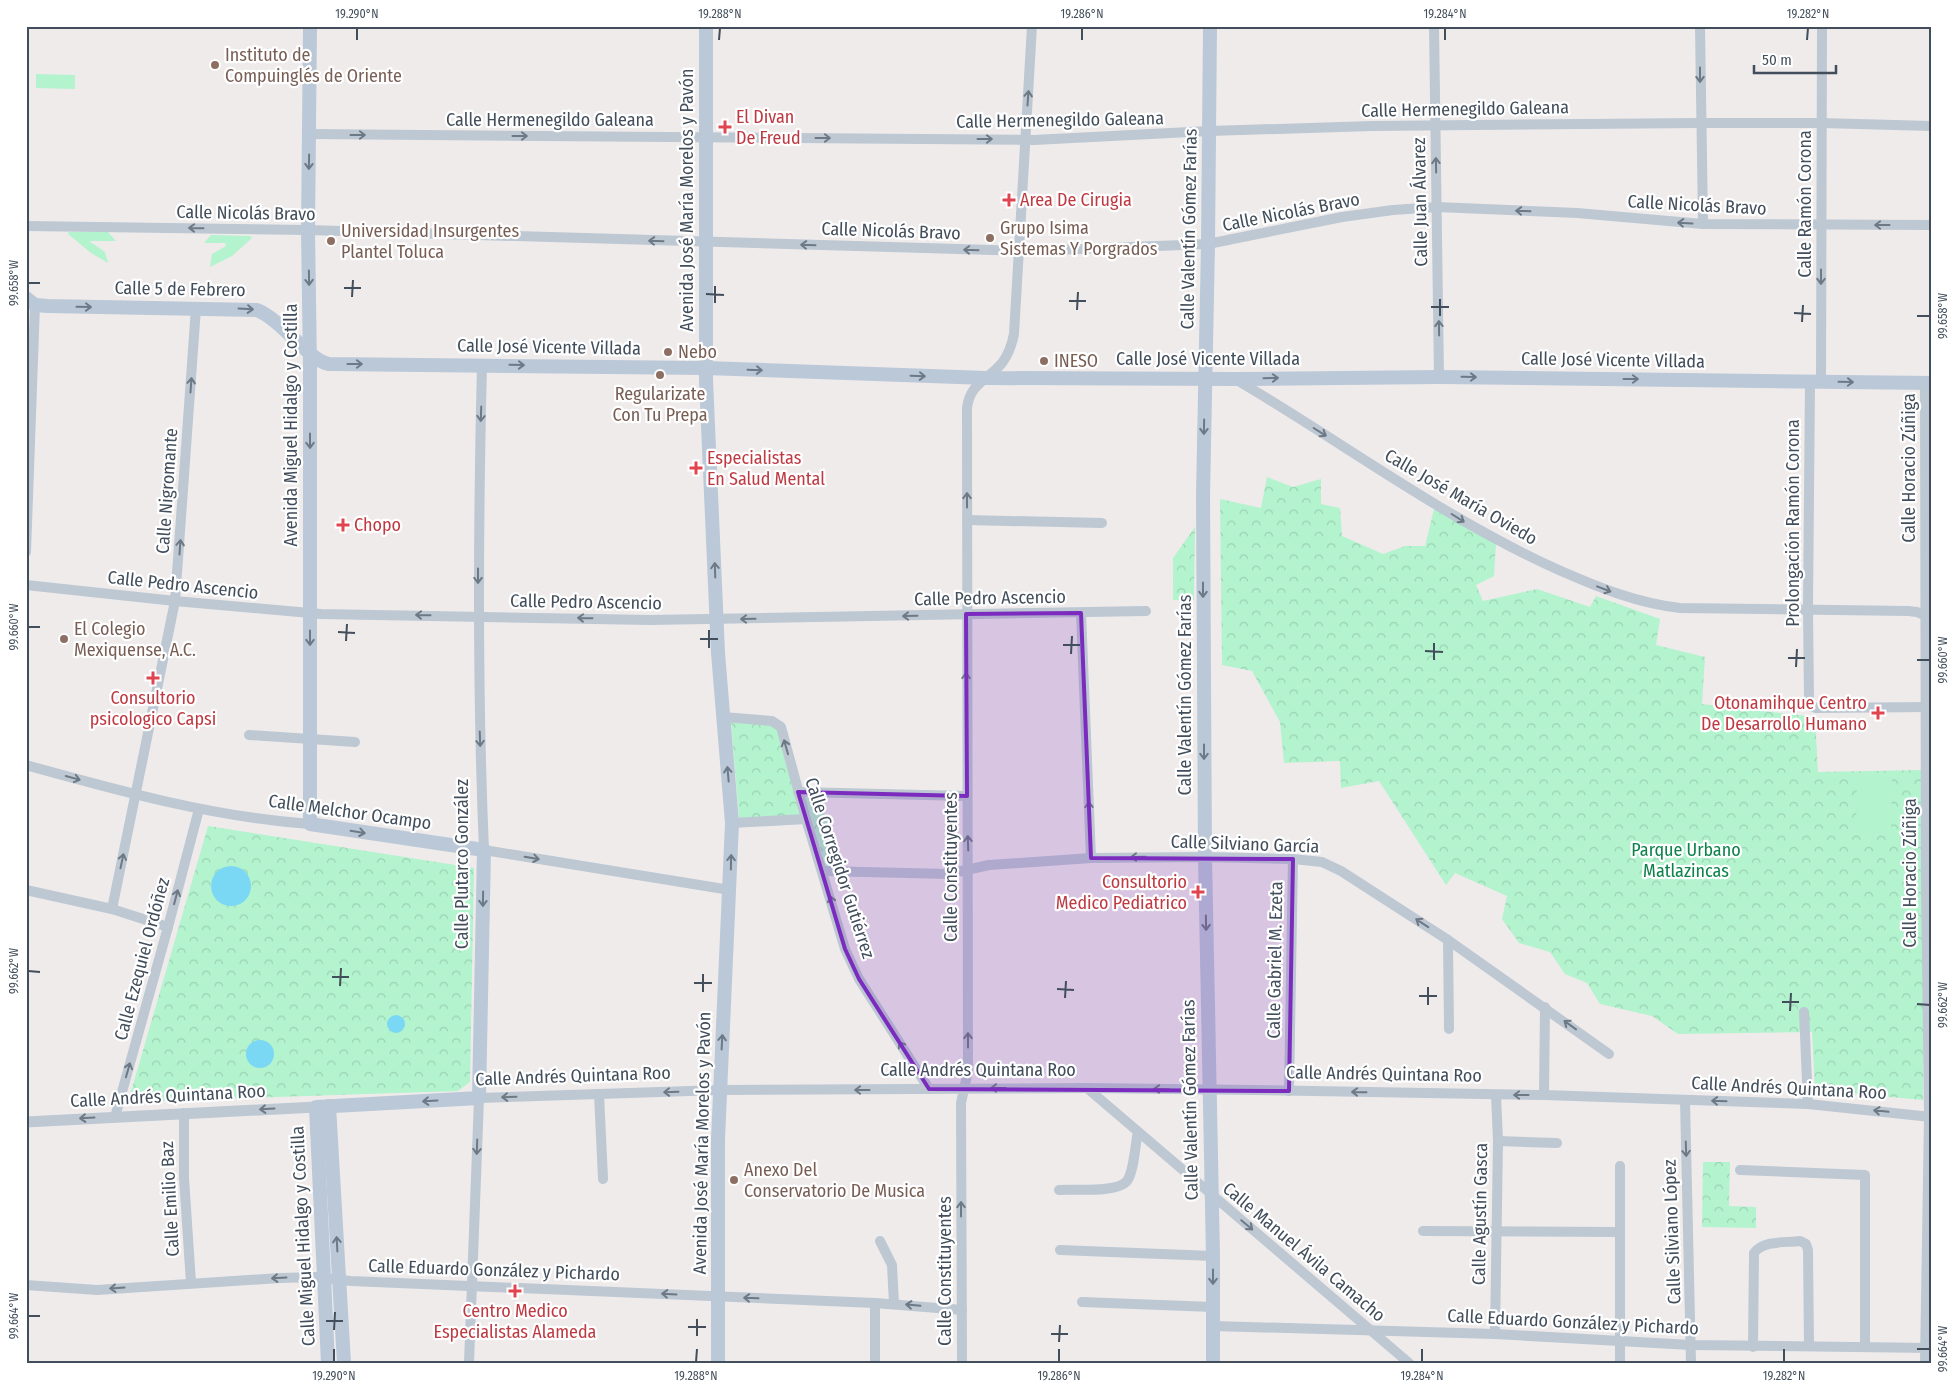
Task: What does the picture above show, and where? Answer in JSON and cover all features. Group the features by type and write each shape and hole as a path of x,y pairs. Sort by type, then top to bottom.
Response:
{"main road":[{"name":"Avenida Miguel Hidalgo y Costilla","path":"310,26 308,230 310,352 310,824"},
{"name":"Avenida José María Morelos y Pavón","path":"706,26 706,368 717,619 732,823 720,1090 718,1363"},
{"name":"Calle Valentín Gómez Farías","path":"1210,26 1203,496 1204,857 1210,1194 1213,1256 1213,1363"},
{"name":"Calle 5 de Febrero","path":"31,302 257,310 268,316 310,352"},
{"name":"Calle José Vicente Villada","path":"310,352 318,360 329,364 706,368 986,378 1234,379 1439,377 1928,383"},
{"name":"Calle Melchor Ocampo","path":"310,824 484,850"},
{"name":"Calle Plutarco González","path":"479,1098 484,850"},
{"name":"Calle Andrés Quintana Roo","path":"322,1107 479,1098"},
{"name":"Calle Miguel Hidalgo y Costilla","path":"322,1107 323,1278 328,1363"},
{"name":"Calle Miguel Hidalgo y Costilla","path":"322,1107 339,1280 344,1363"}],"street":[{"name":"Calle Constituyentes","path":"962,1363 961,1103 968,1071 966,520 968,400 975,386 1003,362 1011,346 1019,251 1032,26"},
{"name":"Calle Juan Álvarez","path":"1434,26 1439,377"},
{"path":"1700,26 1703,224"},
{"name":"Calle Ramón Corona","path":"1816,382 1821,225 1822,26"},
{"name":"Calle Hermenegildo Galeana","path":"309,134 1025,140 1209,131 1435,126 1700,123 1821,123 1931,126"},
{"name":"Calle Nicolás Bravo","path":"26,226 308,230 1019,251 1144,248 1208,244 1342,216 1437,207 1578,213 1667,223 1931,225"},
{"path":"26,552 31,302"},
{"name":"Calle Nigromante","path":"112,909 176,601 196,308"},
{"name":"Calle Plutarco González","path":"482,365 478,695 484,850"},
{"name":"Calle José María Oviedo","path":"1234,379 1474,527 1534,559 1638,601 1680,608 1808,608 1908,611 1917,612 1929,618"},
{"name":"Prolongación Ramón Corona","path":"1816,382 1808,608 1809,696 1811,706 1816,708 1929,706"},
{"name":"Calle Horacio Zúñiga","path":"1925,1363 1928,1348 1930,1116 1928,383"},
{"path":"966,520 1102,523"},
{"name":"Calle Pedro Ascencio","path":"26,585 310,613 478,617 650,620 1146,611"},
{"path":"1082,613 1091,858"},
{"name":"Calle Corregidor Gutiérrez","path":"723,717 772,721 779,726 842,938 860,980 929,1089"},
{"path":"249,735 355,742"},
{"name":"Calle Melchor Ocampo","path":"26,765 136,795 199,809 310,824"},
{"path":"798,792 967,796"},
{"name":"Calle Ezequiel Ordóñez","path":"115,1117 199,809"},
{"path":"732,823 806,819"},
{"name":"Calle Melchor Ocampo","path":"484,850 730,890"},
{"name":"Calle Silviano García","path":"822,871 939,874 989,865 1091,858 1204,857 1294,859 1322,862 1341,871 1448,940 1609,1054"},
{"name":"Calle Gabriel M. Ezeta","path":"1289,1091 1294,859"},
{"path":"26,890 112,909 168,927"},
{"path":"1448,940 1449,1029"},
{"path":"1544,1094 1545,1007"},
{"path":"1804,1012 1808,1104"},
{"name":"Calle Andrés Quintana Roo","path":"479,1098 720,1090 1087,1088 1496,1095 1544,1094 1808,1104 1930,1116"},
{"name":"Calle Manuel Ávila Camacho","path":"1087,1088 1409,1363"},
{"path":"599,1094 603,1179"},
{"name":"Calle Agustín Gasca","path":"1495,1334 1498,1141 1496,1095"},
{"name":"Calle Plutarco González","path":"470,1363 479,1098"},
{"name":"Calle Silviano López","path":"1684,1100 1691,1363"},
{"name":"Calle Andrés Quintana Roo","path":"26,1122 322,1107"},
{"name":"Calle Emilio Baz","path":"184,1113 184,1186 191,1283"},
{"path":"1059,1190 1111,1189 1124,1185 1130,1176 1138,1132"},
{"path":"1498,1141 1557,1143"},
{"path":"1620,1166 1620,1363"},
{"path":"1740,1170 1865,1174 1865,1347"},
{"path":"1423,1231 1619,1232"},
{"path":"880,1240 892,1265 894,1304"},
{"path":"1753,1347 1754,1253 1765,1244 1800,1241 1806,1244 1808,1250 1809,1346"},
{"path":"1060,1250 1213,1256"},
{"name":"Calle Eduardo González y Pichardo","path":"26,1285 97,1290 280,1278 323,1278 874,1302 962,1310"},
{"path":"874,1302 875,1363"},
{"path":"1082,1302 1213,1307"},
{"name":"Calle Eduardo González y Pichardo","path":"1213,1326 1370,1329 1753,1347 1928,1348"}],"highlighted area":[{"path":"1081,613 1091,858 1293,859 1289,1091 929,1089 859,979 845,949 798,792 967,796 966,614"}],"green space":[{"path":"36,74 75,75 75,89 36,88"},
{"path":"69,232 108,232 116,241 89,241 105,252 108,263 91,253 68,234"},
{"path":"211,235 250,236 252,238 232,256 210,267 212,254 226,246 225,243 204,243"},
{"name":"Parque Urbano Matlazincas","path":"1267,477 1293,487 1321,479 1321,504 1340,508 1342,536 1383,554 1405,546 1425,546 1435,505 1496,543 1494,576 1476,585 1483,601 1537,589 1590,607 1596,596 1660,619 1656,645 1705,657 1702,704 1815,717 1818,772 1923,770 1923,1100 1815,1090 1812,1032 1678,1034 1652,1016 1600,1004 1587,983 1565,974 1550,952 1519,943 1502,919 1507,896 1455,873 1446,885 1379,781 1341,788 1340,761 1284,763 1280,722 1252,671 1222,665 1220,499 1261,508"},
{"path":"1195,527 1194,600 1173,600 1173,558"},
{"path":"731,722 776,725 800,816 739,818"},
{"path":"1857,773 1892,773 1891,833 1856,832"},
{"path":"820,796 838,867 826,867 805,798"},
{"path":"208,826 474,868 470,1082 458,1091 128,1102"},
{"path":"1703,1162 1730,1162 1729,1206 1756,1207 1756,1228 1702,1227"}],"water":[{"path":"231,866 245,872 251,886 245,900 231,906 217,900 211,886 217,872"},
{"path":"392,1015 400,1015 405,1020 403,1031 392,1033 387,1028 387,1020"},
{"path":"260,1040 270,1044 274,1054 270,1064 260,1068 250,1064 246,1054 250,1044"}],"place":[{"name":"Instituto de Compuinglés de Oriente","path":"215,65"},
{"name":"El Divan De Freud","path":"725,127"},
{"name":"Area De Cirugia","path":"1009,200"},
{"name":"Grupo Isima Sistemas Y Porgrados","path":"990,238"},
{"name":"Universidad Insurgentes Plantel Toluca","path":"331,241"},
{"name":"Nebo","path":"668,352"},
{"name":"INESO","path":"1044,361"},
{"name":"Regularizate Con Tu Prepa","path":"660,375"},
{"name":"Especialistas En Salud Mental","path":"696,468"},
{"name":"Chopo","path":"343,525"},
{"name":"El Colegio Mexiquense, A.C.","path":"64,639"},
{"name":"Consultorio psicologico Capsi","path":"153,678"},
{"name":"Otonamihque Centro De Desarrollo Humano","path":"1878,713"},
{"name":"Consultorio Medico Pediatrico","path":"1198,892"},
{"name":"Anexo Del Conservatorio De Musica","path":"734,1180"},
{"name":"Centro Medico Especialistas Alameda","path":"515,1291"}]}
